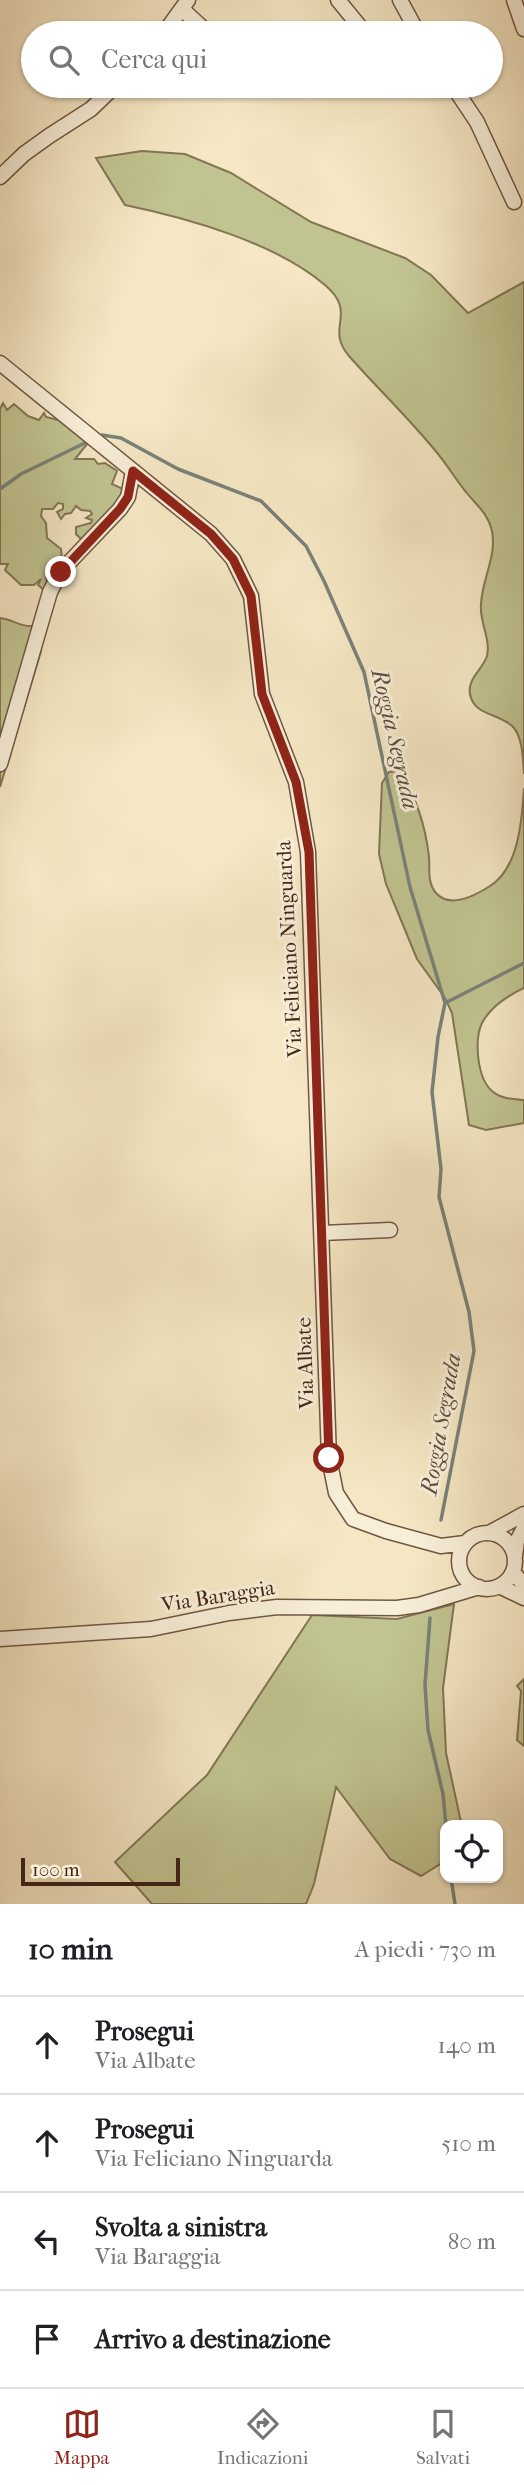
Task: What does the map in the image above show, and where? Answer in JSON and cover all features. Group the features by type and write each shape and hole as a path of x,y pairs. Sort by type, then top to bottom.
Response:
{"street":[{"path":"338,0 355,21"},
{"path":"400,0 410,21"},
{"path":"514,0 524,29"},
{"path":"173,21 185,4 198,21"},
{"path":"0,177 49,136 91,110 103,98"},
{"path":"461,98 477,122 514,202"},
{"name":"Via Feliciano Ninguarda","path":"0,363 211,534 233,559 251,596 262,694 296,782 309,852 321,1233"},
{"path":"0,764 50,592 61,572 120,509 128,497 133,471"},
{"path":"321,1233 390,1230"},
{"name":"Via Albate","path":"321,1233 329,1458 336,1493 353,1519 441,1546 465,1543"},
{"path":"443,1598 457,1583 465,1543 472,1537 489,1533 524,1514"},
{"path":"460,1564 471,1583 479,1587 499,1586 513,1572 517,1541 524,1528"},
{"path":"489,1533 506,1540 515,1556"},
{"name":"Via Albate","path":"441,1546 460,1564"},
{"path":"513,1572 524,1585"},
{"path":"499,1586 524,1598"},
{"name":"Via Baraggia","path":"0,1639 151,1629 229,1613 277,1607 397,1608 419,1605 479,1587"}],"green space":[{"path":"142,151 185,154 231,173 311,222 405,258 431,275 468,313 524,282 524,774 521,744 514,728 477,707 470,694 473,679 485,661 488,650 481,604 493,540 485,514 427,441 342,346 339,337 340,304 325,285 282,257 230,234 125,205 96,158"},
{"path":"3,403 7,410 14,404 28,416 39,420 44,413 46,417 66,422 69,428 81,432 88,443 75,459 94,459 98,464 105,463 117,471 112,484 123,489 120,503 81,539 76,534 76,527 91,523 92,520 86,518 92,514 90,511 76,506 61,519 57,512 63,509 63,504 58,503 53,509 42,509 41,516 46,523 47,538 61,549 62,559 53,573 46,578 48,583 44,590 38,585 41,579 34,585 21,585 5,570 8,564 0,564 0,409"},
{"path":"0,618 32,626 41,651 0,787"},
{"path":"399,771 415,801 423,824 431,885 436,893 448,900 463,899 484,890 500,878 517,842 524,788 524,988 500,1002 482,1023 478,1039 478,1058 483,1077 492,1091 503,1097 524,1100 524,1123 486,1130 469,1125 452,1013 445,998 417,959 386,884 379,854 382,783 389,772"},
{"path":"454,1604 443,1688 446,1753 461,1820 440,1820 440,1864 421,1876 390,1859 336,1787 314,1884 306,1904 152,1904 115,1862 207,1775 312,1615 397,1619"},
{"path":"524,1679 524,1746 517,1740 521,1691 517,1686"}],"waterway":[{"name":"Roggia Segrada","path":"98,437 102,435 121,438 178,469 261,501 306,546 364,672 410,887 445,1003 432,1092 441,1169 439,1197 469,1312 474,1351 441,1520"},
{"name":"Roggia Segrada","path":"0,489 21,474 91,440"},
{"name":"Roggia Segrada","path":"445,1003 524,963"},
{"path":"430,1618 425,1685 428,1730 443,1794 446,1820"},
{"path":"452,1883 455,1904"}],"route":[{"path":"61,572 120,509 128,497 133,471 211,534 233,559 251,596 262,694 296,782 309,852 329,1458"}]}
